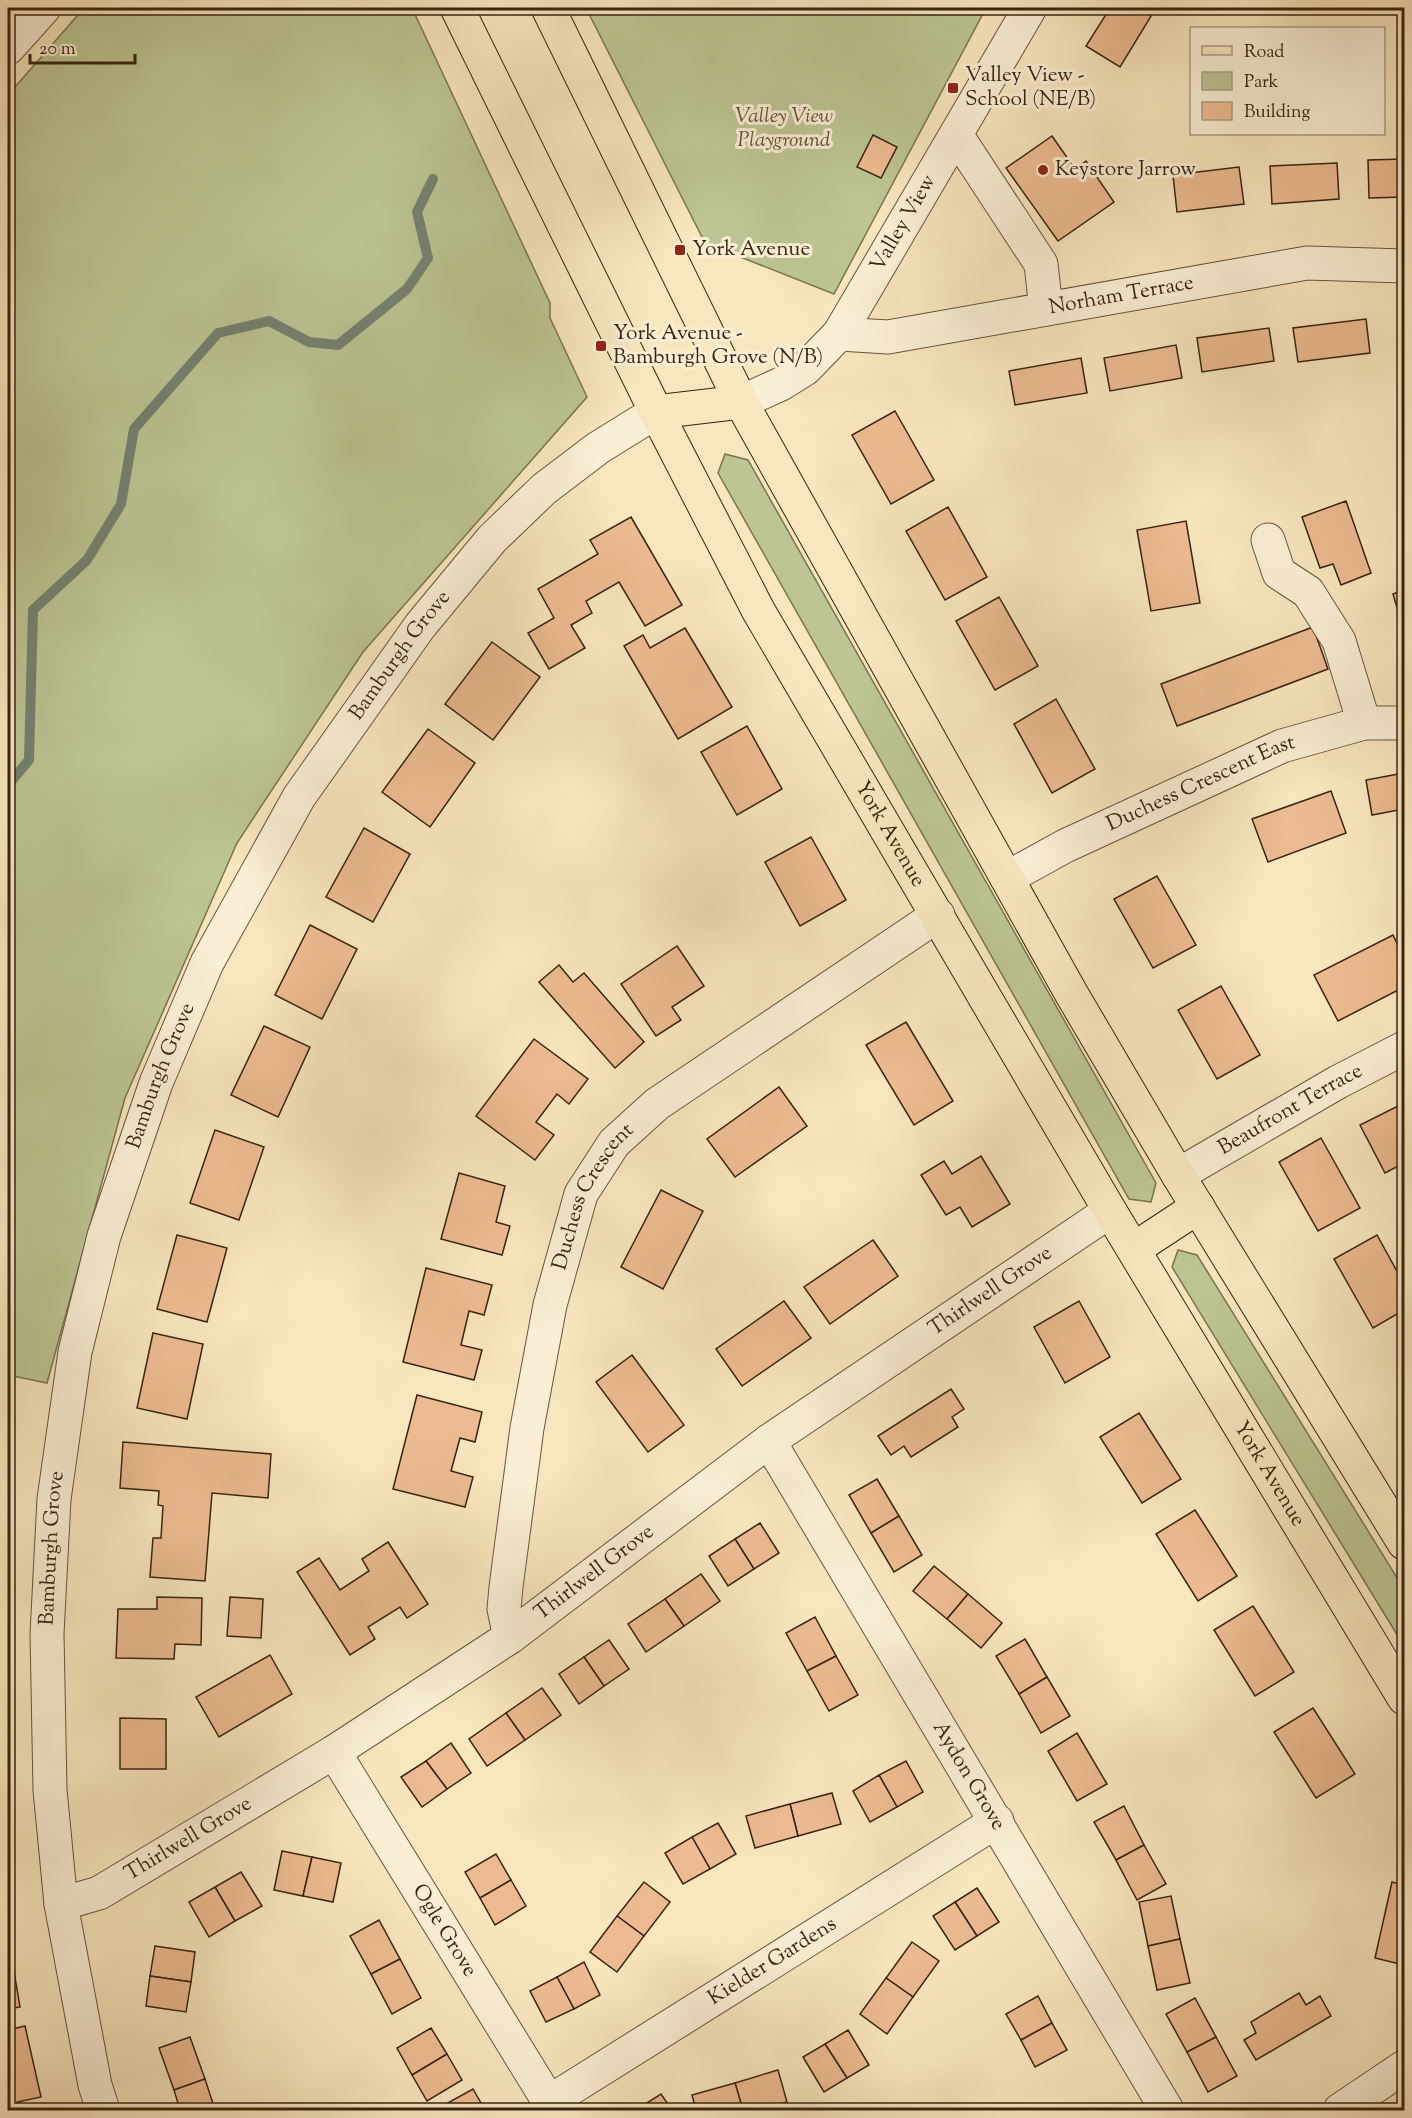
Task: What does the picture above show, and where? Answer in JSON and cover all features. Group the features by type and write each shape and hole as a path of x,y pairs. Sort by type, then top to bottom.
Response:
{"main road":[{"name":"York Avenue","path":"458,8 656,412 758,609 1110,1210 1404,1698"},
{"path":"548,8 741,402 1007,878 1178,1174 1404,1543"},
{"path":"656,412 741,402"},
{"path":"1134,1249 1198,1207"}],"street":[{"path":"8,48 44,8"},
{"name":"Valley View","path":"741,402 781,384 805,369 839,334 1030,8"},
{"path":"957,136 1041,264 1046,309"},
{"name":"Norham Terrace","path":"839,334 888,336 1307,263 1404,266"},
{"name":"Bamburgh Grove","path":"103,2110 95,2085 61,1904 50,1790 47,1634 54,1499 75,1352 104,1236 156,1083 207,963 299,797 420,626 492,539 544,489 598,448 656,412"},
{"path":"1268,540 1279,573 1308,592 1339,641 1364,723"},
{"name":"Duchess Crescent East","path":"1007,878 1065,846 1229,768 1282,746 1364,723 1404,723"},
{"name":"Duchess Crescent","path":"510,1637 504,1609 527,1428 550,1305 581,1194 614,1143 657,1104 938,915"},
{"name":"Beaufront Terrace","path":"1178,1174 1338,1082 1404,1048"},
{"name":"Thirlwell Grove","path":"61,1904 99,1893 334,1752 510,1637 769,1441 1110,1210"},
{"name":"Aydon Grove","path":"769,1441 1167,2110"},
{"name":"Ogle Grove","path":"334,1752 552,2106"},
{"name":"Kielder Gardens","path":"552,2106 997,1821"},
{"path":"1340,2110 1404,2067"}],"green space":[{"path":"84,8 412,8 550,303 550,318 587,397 363,652 237,843 125,1098 47,1383 8,1375 8,95"},
{"name":"Valley View Playground","path":"586,8 986,8 834,294 705,243"},
{"path":"725,454 748,460 1156,1183 1151,1202 1129,1199 718,473"},
{"path":"1178,1250 1197,1255 1404,1589 1404,1646 1172,1267"}],"building":[{"path":"1110,8 1156,8 1120,67 1086,46"},
{"path":"873,135 897,147 881,178 857,167"},
{"path":"1052,136 1075,169 1086,161 1114,202 1058,241 1006,168"},
{"path":"1404,159 1404,197 1369,198 1368,160"},
{"path":"1337,163 1339,199 1272,204 1270,166"},
{"path":"1239,167 1244,204 1177,212 1173,175"},
{"path":"1366,319 1370,353 1298,362 1293,328"},
{"path":"1400,320 1404,320 1404,354 1399,354"},
{"path":"1269,328 1274,361 1202,372 1197,338"},
{"path":"1176,345 1182,378 1110,391 1104,358"},
{"path":"1081,358 1087,393 1015,405 1009,371"},
{"path":"895,411 934,480 891,504 852,435"},
{"path":"1346,501 1371,573 1341,585 1333,564 1320,568 1302,517"},
{"path":"948,507 987,577 945,600 906,531"},
{"path":"631,517 682,605 645,626 619,582 586,601 592,613 571,625 585,648 549,669 528,633 554,618 538,589 598,554 590,540"},
{"path":"1186,521 1200,603 1151,611 1137,530"},
{"path":"1404,590 1404,632 1393,594"},
{"path":"999,597 1038,666 995,690 956,621"},
{"path":"1313,627 1328,669 1177,726 1161,684"},
{"path":"685,628 732,707 678,739 624,646 643,635 650,648"},
{"path":"492,642 540,677 493,740 445,704"},
{"path":"1056,699 1095,769 1052,793 1014,724"},
{"path":"747,726 782,789 737,815 701,752"},
{"path":"428,729 475,763 430,827 382,792"},
{"path":"1404,773 1404,809 1372,815 1366,780"},
{"path":"1331,791 1346,833 1268,862 1252,819"},
{"path":"364,828 410,854 373,922 326,897"},
{"path":"811,837 846,900 800,926 765,862"},
{"path":"1157,876 1196,945 1153,968 1114,899"},
{"path":"310,925 357,949 322,1019 275,995"},
{"path":"1393,935 1404,958 1404,987 1338,1021 1314,975"},
{"path":"677,946 704,986 672,1007 681,1020 656,1036 621,984"},
{"path":"559,965 573,982 584,973 644,1042 615,1068 539,982"},
{"path":"1221,986 1260,1055 1217,1079 1178,1010"},
{"path":"906,1022 953,1101 914,1125 866,1045"},
{"path":"264,1026 310,1047 278,1117 231,1095"},
{"path":"534,1039 588,1079 569,1104 557,1094 536,1122 554,1135 535,1160 476,1116"},
{"path":"779,1087 807,1126 735,1177 707,1139"},
{"path":"1404,1103 1404,1163 1385,1173 1360,1125"},
{"path":"215,1130 264,1147 239,1220 190,1203"},
{"path":"1321,1138 1360,1208 1318,1231 1279,1162"},
{"path":"981,1156 1010,1204 972,1227 960,1207 946,1215 921,1175 944,1161 952,1174"},
{"path":"459,1173 505,1186 496,1222 510,1226 502,1255 441,1239"},
{"path":"661,1190 703,1211 663,1289 621,1267"},
{"path":"177,1235 227,1248 207,1322 157,1309"},
{"path":"1377,1235 1404,1284 1404,1310 1373,1328 1334,1259"},
{"path":"873,1240 898,1276 830,1324 804,1287"},
{"path":"426,1268 492,1285 484,1315 469,1311 461,1345 482,1350 474,1380 403,1362"},
{"path":"784,1301 811,1338 742,1386 716,1349"},
{"path":"1079,1301 1110,1357 1065,1383 1034,1327"},
{"path":"153,1333 203,1344 187,1419 137,1408"},
{"path":"632,1355 684,1425 648,1452 596,1382"},
{"path":"8,1388 12,1389 8,1426"},
{"path":"951,1389 964,1409 952,1417 958,1427 911,1457 904,1446 891,1455 878,1436"},
{"path":"417,1395 482,1412 475,1442 460,1438 451,1471 473,1477 465,1507 393,1489"},
{"path":"1139,1413 1181,1479 1142,1503 1100,1437"},
{"path":"123,1442 271,1454 268,1498 212,1493 205,1581 150,1577 153,1538 161,1538 163,1506 158,1505 159,1491 120,1488"},
{"path":"877,1479 899,1516 871,1533 849,1495"},
{"path":"1195,1510 1237,1576 1198,1601 1156,1534"},
{"path":"899,1516 922,1555 894,1572 871,1533"},
{"path":"760,1523 779,1553 754,1569 735,1539"},
{"path":"735,1539 754,1569 728,1586 709,1556"},
{"path":"388,1542 428,1604 407,1618 400,1607 368,1627 375,1639 350,1655 297,1572 319,1558 340,1590 369,1571 362,1559"},
{"path":"934,1566 968,1594 947,1619 913,1591"},
{"path":"701,1574 720,1601 684,1626 665,1599"},
{"path":"968,1594 1002,1623 981,1648 947,1619"},
{"path":"157,1597 202,1598 201,1645 175,1644 174,1659 116,1658 118,1609 157,1609"},
{"path":"230,1597 263,1599 261,1638 227,1636"},
{"path":"665,1599 684,1626 646,1652 628,1624"},
{"path":"1253,1606 1294,1672 1255,1696 1214,1630"},
{"path":"815,1617 836,1656 807,1671 786,1633"},
{"path":"1025,1639 1047,1677 1019,1694 996,1656"},
{"path":"609,1640 629,1669 604,1686 584,1657"},
{"path":"270,1655 292,1694 219,1737 196,1697"},
{"path":"836,1656 858,1695 829,1711 807,1671"},
{"path":"584,1657 604,1686 579,1704 559,1674"},
{"path":"1047,1677 1070,1716 1041,1733 1019,1694"},
{"path":"542,1688 561,1715 525,1740 506,1713"},
{"path":"1313,1708 1355,1774 1316,1798 1274,1732"},
{"path":"506,1713 525,1740 487,1766 469,1739"},
{"path":"120,1718 166,1719 166,1769 120,1769"},
{"path":"1077,1733 1107,1784 1077,1801 1048,1751"},
{"path":"451,1743 471,1773 447,1789 426,1761"},
{"path":"426,1761 447,1789 422,1807 401,1777"},
{"path":"906,1761 923,1792 897,1807 879,1775"},
{"path":"879,1775 897,1807 870,1822 853,1791"},
{"path":"832,1793 841,1824 798,1836 790,1804"},
{"path":"790,1804 798,1836 755,1848 746,1816"},
{"path":"1124,1806 1144,1845 1116,1860 1094,1822"},
{"path":"718,1823 736,1854 710,1869 692,1837"},
{"path":"692,1837 710,1869 683,1884 665,1853"},
{"path":"1144,1845 1166,1884 1137,1900 1116,1860"},
{"path":"282,1851 312,1857 303,1896 274,1890"},
{"path":"496,1854 511,1880 480,1898 465,1872"},
{"path":"312,1857 341,1863 333,1902 303,1896"},
{"path":"241,1872 262,1906 235,1921 215,1887"},
{"path":"511,1880 526,1906 495,1925 480,1898"},
{"path":"644,1882 670,1902 644,1936 617,1916"},
{"path":"1392,1882 1404,1885 1404,1965 1375,1958"},
{"path":"215,1887 235,1921 209,1937 189,1902"},
{"path":"977,1888 999,1922 977,1936 955,1902"},
{"path":"1171,1896 1180,1939 1148,1946 1139,1902"},
{"path":"955,1902 977,1936 955,1950 933,1916"},
{"path":"617,1916 644,1936 617,1972 590,1952"},
{"path":"379,1920 400,1959 371,1974 350,1936"},
{"path":"8,1935 20,2007 8,2009"},
{"path":"1180,1939 1190,1983 1157,1990 1148,1946"},
{"path":"912,1942 939,1961 913,1997 886,1978"},
{"path":"155,1946 195,1952 191,1982 150,1976"},
{"path":"400,1959 421,1998 392,2014 371,1974"},
{"path":"584,1962 600,1995 574,2009 557,1977"},
{"path":"150,1976 191,1982 186,2012 146,2006"},
{"path":"557,1977 574,2009 546,2022 530,1991"},
{"path":"886,1978 913,1997 887,2034 860,2014"},
{"path":"1299,1993 1306,2005 1320,1996 1331,2016 1256,2060 1244,2040 1256,2033 1251,2022"},
{"path":"1038,1996 1052,2023 1021,2040 1006,2014"},
{"path":"1195,1998 1216,2037 1187,2052 1166,2014"},
{"path":"1052,2023 1067,2050 1035,2067 1021,2040"},
{"path":"25,2026 41,2097 8,2104 8,2030"},
{"path":"431,2028 447,2054 412,2075 397,2048"},
{"path":"848,2030 869,2065 847,2078 825,2044"},
{"path":"190,2037 205,2079 174,2090 159,2048"},
{"path":"1216,2037 1237,2076 1208,2092 1187,2052"},
{"path":"825,2044 847,2078 824,2092 803,2057"},
{"path":"447,2054 462,2080 427,2101 412,2075"},
{"path":"778,2070 787,2102 758,2110 743,2110 735,2083"},
{"path":"205,2079 215,2110 180,2110 174,2090"},
{"path":"735,2083 743,2110 696,2110 692,2095"},
{"path":"473,2089 485,2110 447,2110 444,2105"},
{"path":"661,2094 672,2110 641,2110 639,2108"}],"waterway":[{"path":"8,785 29,760 33,610 87,560 121,504 134,429 218,333 269,321 309,342 338,345 407,289 428,258 417,212 433,179"}],"place":[{"name":"Valley View - School (NE/B)","path":"953,88"},
{"name":"Keystore Jarrow","path":"1043,170"},
{"name":"York Avenue","path":"680,250"},
{"name":"York Avenue - Bamburgh Grove (N/B)","path":"601,346"}]}
